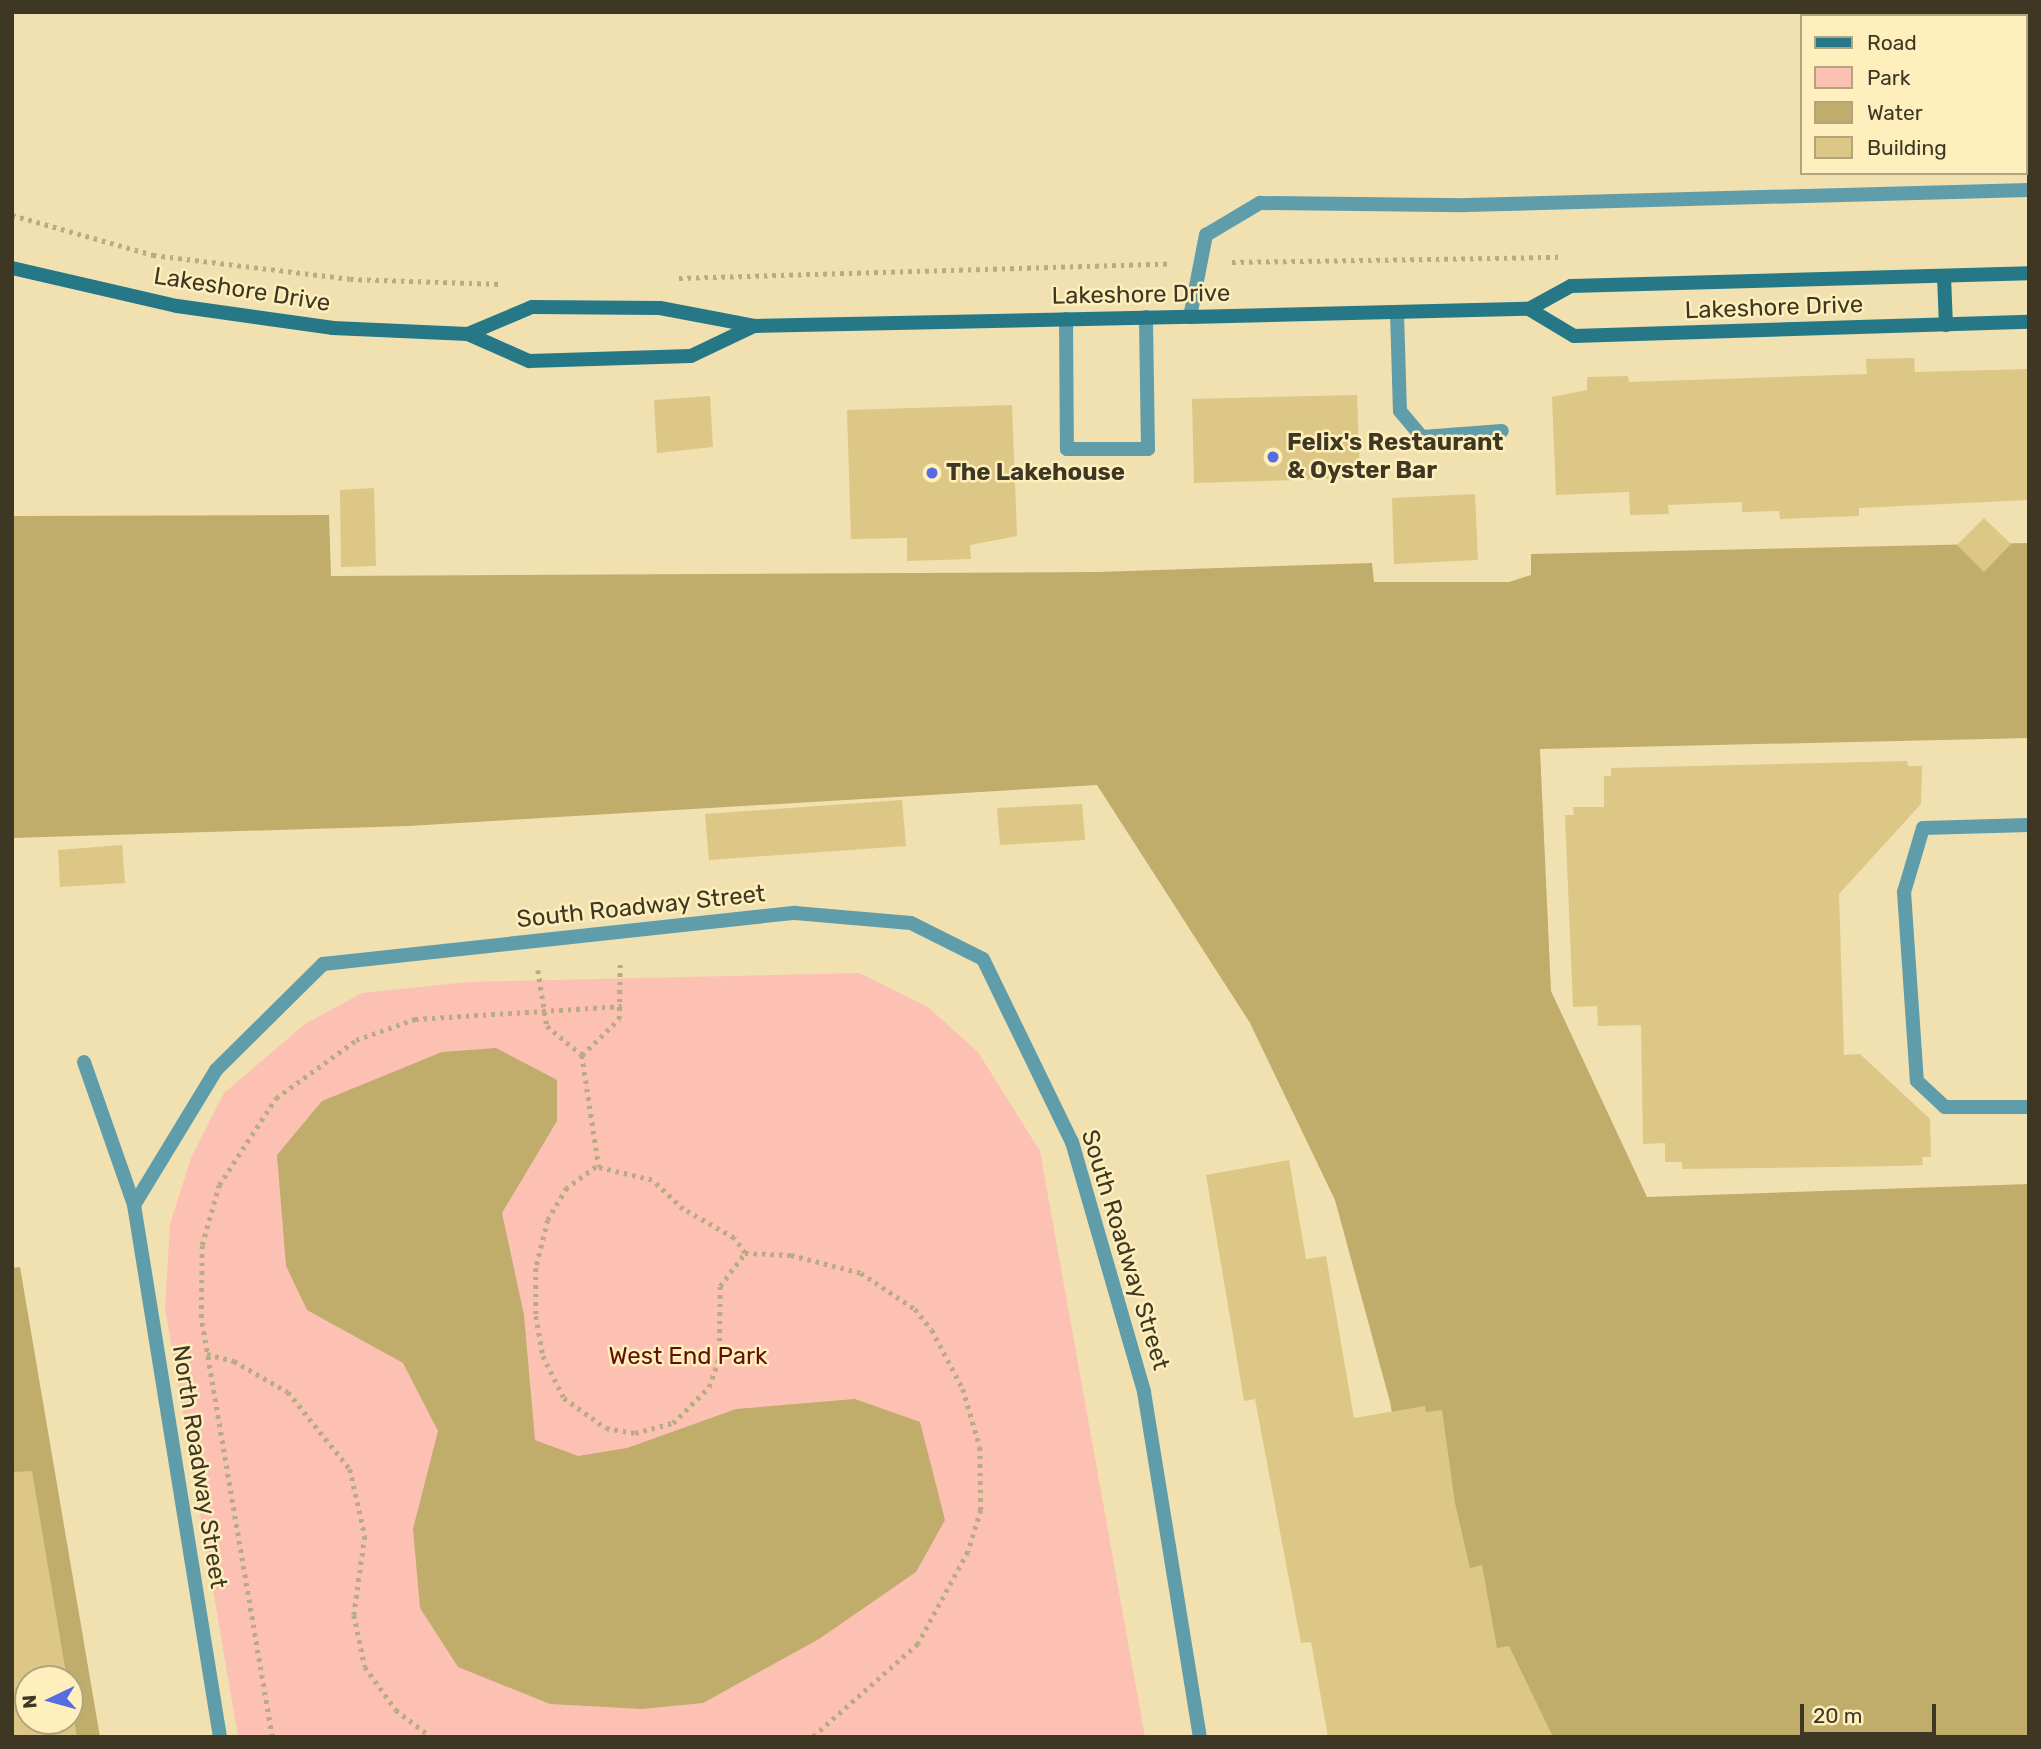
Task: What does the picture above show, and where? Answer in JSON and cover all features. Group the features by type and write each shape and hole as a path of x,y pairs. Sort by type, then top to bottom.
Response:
{"street":[{"path":"1190,317 1206,235 1260,203 1466,205 2029,190"},
{"name":"Lakeshore Drive","path":"12,268 177,306 333,328 468,334 529,360 691,356 754,326"},
{"name":"Lakeshore Drive","path":"468,334 532,307 660,308 754,326 1190,317 1530,309 1571,286 2029,274"},
{"path":"1944,276 1946,325"},
{"name":"Lakeshore Drive","path":"1530,309 1574,336 2029,322"},
{"path":"1397,312 1400,411 1422,437 1502,432"},
{"path":"1066,319 1067,449 1148,449 1146,317"},
{"path":"2029,825 1923,828 1905,892 1917,1081 1945,1107 2029,1107"},
{"name":"South Roadway Street","path":"134,1205 216,1070 323,964 795,913 911,923 983,959 1072,1142 1144,1392 1200,1737"},
{"name":"North Roadway Street","path":"84,1062 134,1205 220,1737"}],"path":[{"path":"12,215 153,255 350,279 509,285"},
{"path":"672,278 1200,262 1570,257"},
{"path":"582,1055 604,1040 622,1006 619,932"},
{"path":"537,941 540,1012 557,1040 582,1055"},
{"path":"272,1737 207,1354 199,1291 212,1209 239,1147 285,1089 334,1050 415,1019 622,1006"},
{"path":"582,1055 599,1167"},
{"path":"599,1167 652,1180 682,1209 734,1238 745,1253 720,1286 719,1358 702,1397 673,1423 649,1431 620,1431 595,1422 574,1408 549,1372 535,1292 539,1250 554,1207 575,1181 599,1167"},
{"path":"745,1253 791,1255 849,1269 915,1310 963,1389 981,1447 981,1510 936,1621 898,1667 813,1737"},
{"path":"207,1354 234,1361 288,1392 350,1469 365,1536 354,1615 365,1667 396,1710 431,1737"}],"green space":[{"name":"West End Park","path":"859,973 928,1007 978,1052 1040,1151 1145,1737 238,1737 165,1308 170,1224 191,1158 224,1093 305,1024 362,993 468,982"}],"water":[{"path":"329,515 331,576 1098,572 1372,563 1374,582 1509,582 1531,575 1531,554 2029,543 2029,738 1540,749 1551,991 1647,1197 2029,1184 2029,1737 1450,1737 1390,1402 1335,1200 1250,1023 1097,785 408,826 12,838 12,516"},
{"path":"496,1048 557,1080 557,1121 502,1213 524,1315 535,1440 578,1456 627,1448 736,1409 855,1399 920,1422 945,1520 916,1572 819,1639 703,1703 642,1709 550,1704 458,1667 420,1608 413,1529 438,1431 403,1363 307,1310 286,1266 277,1155 322,1101 442,1052"},
{"path":"20,1267 100,1737 12,1737 12,1268"}],"building":[{"path":"1914,358 1915,372 2029,369 2029,500 1859,508 1859,516 1780,519 1779,511 1742,512 1742,502 1668,505 1669,514 1630,515 1629,492 1556,495 1552,397 1587,390 1587,377 1628,376 1629,382 1867,374 1866,359"},
{"name":"Felix's Restaurant & Oyster Bar","path":"1357,395 1360,478 1194,483 1192,399"},
{"path":"710,396 713,447 657,453 654,400"},
{"name":"The Lakehouse","path":"1012,405 1017,536 970,545 971,559 907,561 907,538 851,539 847,410"},
{"path":"374,488 376,566 341,567 340,490"},
{"path":"1475,494 1478,560 1394,564 1392,498"},
{"path":"1984,518 2011,544 1984,572 1957,545"},
{"path":"1907,761 1908,766 1922,766 1921,804 1839,894 1844,1055 1860,1054 1930,1119 1931,1157 1922,1157 1923,1165 1900,1166 1682,1169 1682,1162 1665,1162 1665,1143 1643,1144 1641,1025 1598,1026 1597,1006 1573,1007 1565,815 1574,815 1573,807 1604,807 1604,776 1611,776 1611,768"},
{"path":"902,800 906,846 709,860 705,814"},
{"path":"1082,804 1085,840 1000,845 997,808"},
{"path":"122,845 125,883 60,887 58,850"},
{"path":"1289,1160 1306,1259 1326,1256 1354,1418 1425,1406 1426,1412 1442,1410 1455,1503 1470,1568 1482,1565 1497,1648 1509,1646 1553,1737 1328,1737 1311,1642 1301,1643 1255,1399 1244,1401 1206,1175"},
{"path":"32,1471 65,1665 14,1665 14,1735 77,1737 12,1737 12,1472"}],"place":[{"name":"Felix's Restaurant & Oyster Bar","path":"1273,457"},
{"name":"The Lakehouse","path":"932,473"}]}
